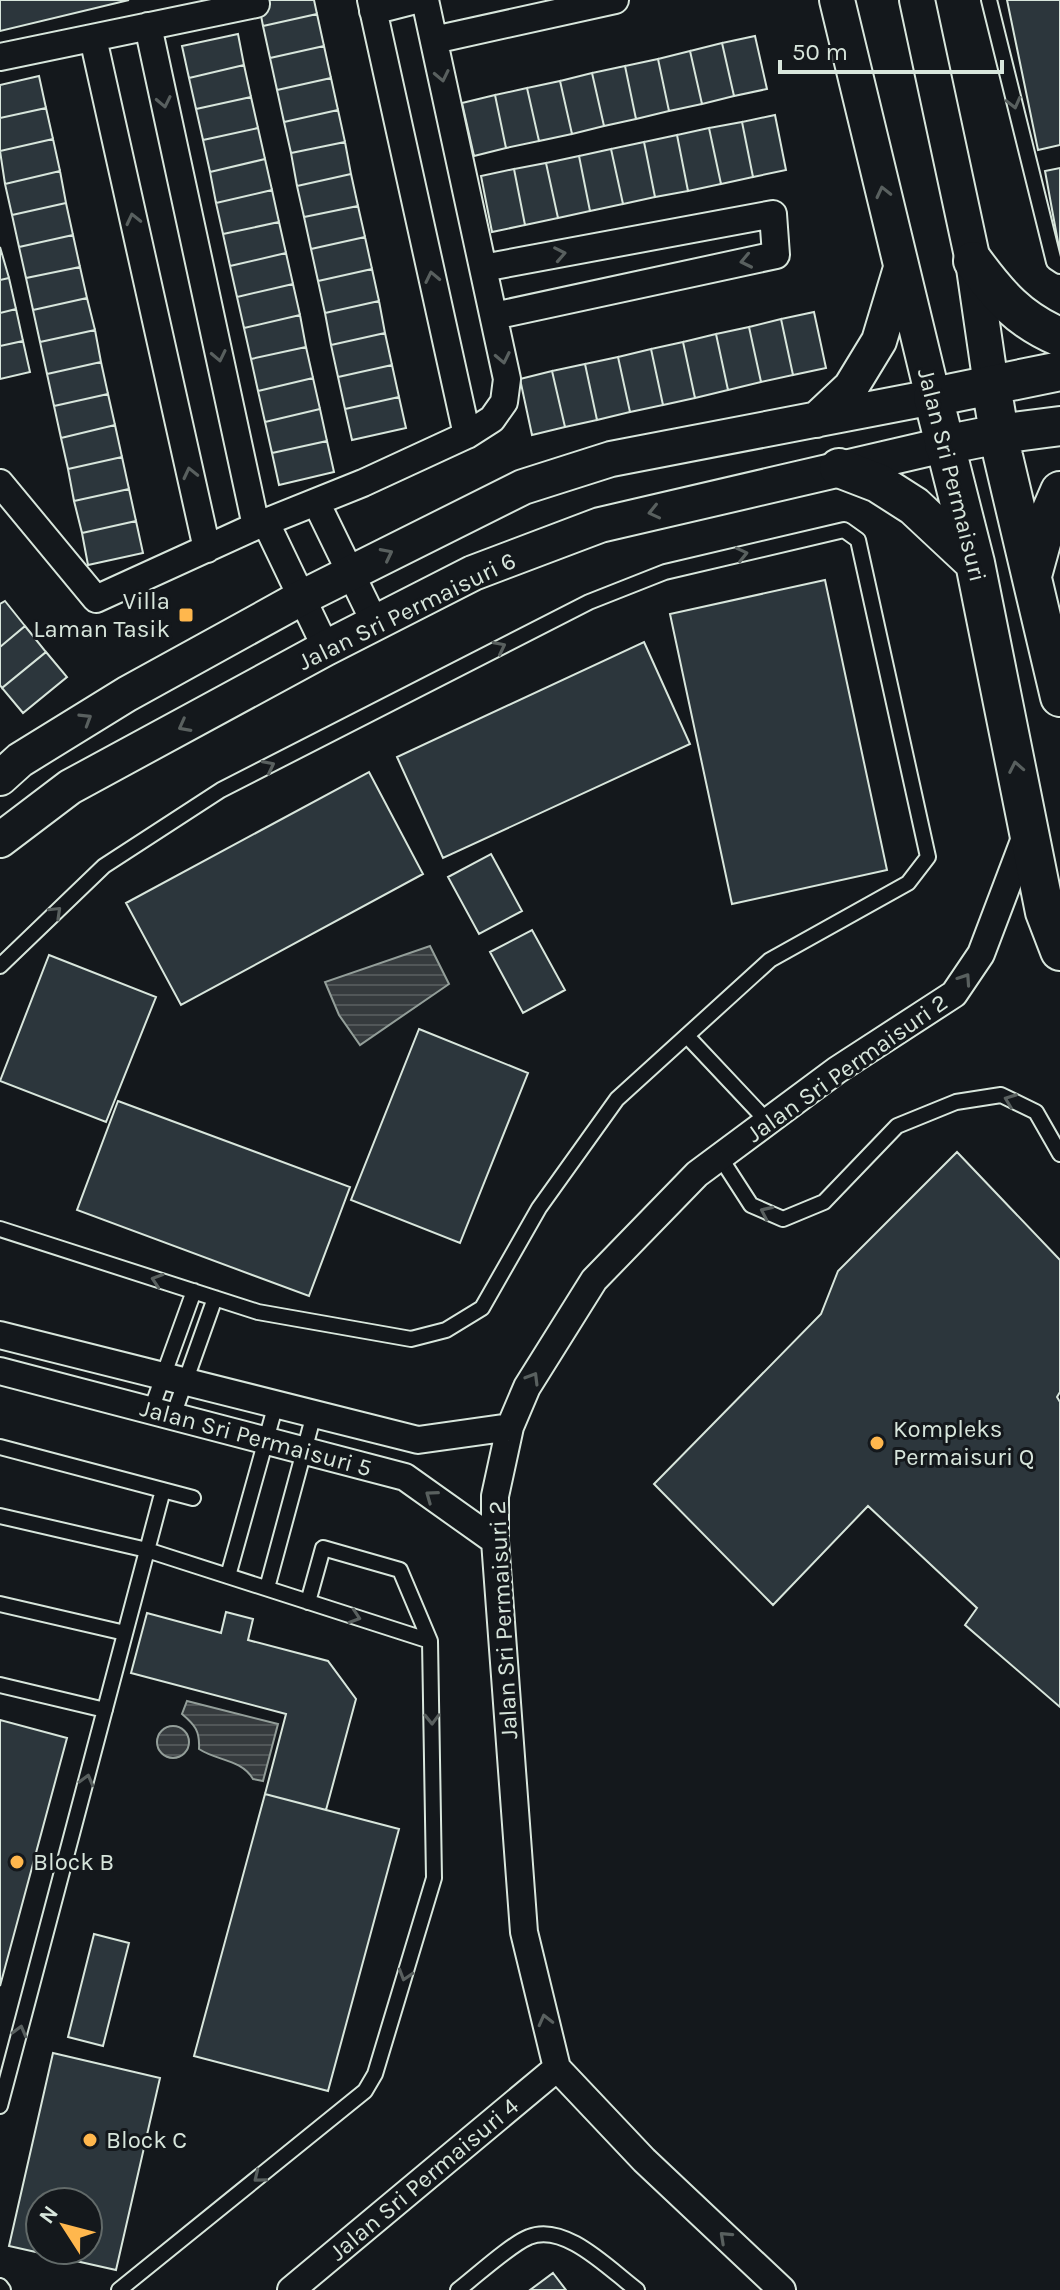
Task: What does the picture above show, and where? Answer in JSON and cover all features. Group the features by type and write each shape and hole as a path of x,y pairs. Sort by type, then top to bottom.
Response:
{"main road":[{"path":"973,261 1001,299 1046,331 1060,337"},
{"path":"933,397 1060,371"},
{"path":"991,385 999,434 1060,697"},
{"name":"Jalan Sri Permaisuri","path":"933,397 975,563 1045,912 1060,951"},
{"path":"944,445 1060,426"},
{"path":"839,468 878,483 914,506 975,563"},
{"path":"1032,576 1047,521 1060,491"}],"street":[{"path":"416,0 372,5 467,435"},
{"path":"0,483 96,599 467,435 492,419 504,402 507,379 425,0"},
{"path":"434,40 615,0"},
{"name":"Jalan Sri Permaisuri","path":"837,0 933,397"},
{"path":"917,0 973,261 991,385"},
{"path":"0,57 256,4"},
{"path":"148,26 261,525 282,559 326,648"},
{"path":"93,38 207,549"},
{"path":"483,268 773,214 776,255 494,316"},
{"path":"816,420 851,387 879,341 901,268"},
{"path":"0,778 20,760 127,694 301,598 523,487 611,459 933,397"},
{"name":"Jalan Sri Permaisuri 6","path":"0,840 70,787 326,648 473,573 600,525 944,445"},
{"path":"316,502 375,623"},
{"name":"Jalan Sri Permaisuri 2","path":"782,2290 644,2160 557,2068 524,1932 495,1541 495,1496 510,1427 527,1387 594,1280 697,1174 837,1070 954,994 981,954 1028,828"},
{"name":"Jalan Sri Permaisuri 5","path":"0,1335 418,1440 510,1427"},
{"name":"Jalan Sri Permaisuri 5","path":"0,1371 405,1477 495,1541"},
{"name":"Jalan Sri Permaisuri 4","path":"291,2290 557,2068"}],"lane":[{"path":"989,0 1054,262 1060,266"},
{"path":"0,966 104,866 221,790 589,602 665,572 844,530 858,540 928,857 908,883 770,960 617,1099 539,1208 482,1308 446,1330 411,1339 258,1312 0,1229"},
{"path":"687,1036 768,1122"},
{"path":"720,1157 751,1205 783,1219 824,1202 897,1126 956,1102 1001,1095 1036,1112 1060,1154"},
{"path":"162,1413 174,1379 194,1291"},
{"path":"162,1413 174,1379 215,1298"},
{"path":"228,1576 276,1404"},
{"path":"267,1588 314,1414"},
{"path":"0,1447 193,1498"},
{"path":"0,2106 163,1490"},
{"path":"0,1516 147,1550 430,1641"},
{"path":"119,2290 365,2091 375,2074 434,1878 430,1641 400,1570 323,1548 308,1602"},
{"path":"0,1604 125,1633"},
{"path":"0,1685 105,1710"},
{"path":"458,2290 528,2237 544,2234 562,2236 577,2245 637,2290"}],"shaded area":[{"path":"430,946 449,984 360,1045 339,1015 325,982"},
{"path":"187,1701 278,1724 263,1781 253,1779 235,1764 199,1749 196,1729 182,1714"},
{"path":"173,1726 184,1731 189,1742 184,1753 173,1758 162,1753 157,1742 162,1731"}],"building":[{"path":"0,0 129,0 0,31"},
{"path":"258,0 314,0 317,14 263,26"},
{"path":"1007,0 1060,0 1060,145 1038,150"},
{"path":"317,14 324,46 270,58 263,26"},
{"path":"238,34 244,65 189,78 182,46"},
{"path":"755,36 767,89 734,96 722,43"},
{"path":"722,43 734,96 702,104 690,51"},
{"path":"324,46 331,78 277,90 270,58"},
{"path":"690,51 702,104 669,111 658,59"},
{"path":"658,59 669,111 636,119 625,66"},
{"path":"244,65 251,97 196,109 189,78"},
{"path":"625,66 636,119 604,126 592,73"},
{"path":"592,73 604,126 572,134 560,81"},
{"path":"39,76 46,108 0,118 0,85"},
{"path":"331,78 338,110 284,122 277,90"},
{"path":"560,81 572,134 539,141 527,88"},
{"path":"527,88 539,141 506,148 495,95"},
{"path":"495,95 506,148 474,156 462,103"},
{"path":"251,97 258,128 203,140 196,109"},
{"path":"46,108 53,139 0,151 0,118"},
{"path":"338,110 345,142 291,153 284,122"},
{"path":"775,115 786,170 753,177 742,122"},
{"path":"742,122 753,177 721,184 709,128"},
{"path":"258,128 265,159 210,172 203,140"},
{"path":"709,128 721,184 688,191 677,135"},
{"path":"677,135 688,191 655,197 644,142"},
{"path":"53,139 60,171 5,184 0,151"},
{"path":"345,142 351,174 297,186 291,153"},
{"path":"644,142 655,197 623,204 611,149"},
{"path":"611,149 623,204 590,211 579,156"},
{"path":"579,156 590,211 558,218 546,163"},
{"path":"265,159 272,190 216,203 210,172"},
{"path":"546,163 558,218 525,225 514,169"},
{"path":"1060,168 1060,253 1045,171"},
{"path":"514,169 525,225 492,232 481,176"},
{"path":"60,171 66,203 12,215 5,184"},
{"path":"351,174 358,206 304,217 297,186"},
{"path":"272,190 279,222 223,234 216,203"},
{"path":"66,203 73,235 19,247 12,215"},
{"path":"358,206 365,237 311,249 304,217"},
{"path":"279,222 286,253 230,266 223,234"},
{"path":"73,235 80,267 26,278 19,247"},
{"path":"365,237 372,269 318,281 311,249"},
{"path":"0,247 9,278 0,280"},
{"path":"286,253 293,284 237,297 230,266"},
{"path":"80,267 87,298 33,310 26,278"},
{"path":"372,269 379,301 325,313 318,281"},
{"path":"9,278 16,309 0,313 0,280"},
{"path":"293,284 300,315 244,328 237,297"},
{"path":"87,298 95,330 40,342 33,310"},
{"path":"379,301 385,333 331,345 325,313"},
{"path":"16,309 23,341 0,346 0,313"},
{"path":"814,312 826,368 793,375 781,319"},
{"path":"300,315 306,347 251,359 244,328"},
{"path":"781,319 793,375 761,382 749,327"},
{"path":"749,327 761,382 728,390 716,334"},
{"path":"95,330 101,362 47,374 40,342"},
{"path":"385,333 392,365 338,377 331,345"},
{"path":"716,334 728,390 695,398 683,342"},
{"path":"23,341 30,372 0,379 0,346"},
{"path":"683,342 695,398 663,405 651,349"},
{"path":"306,347 313,378 258,391 251,359"},
{"path":"651,349 663,405 630,412 618,357"},
{"path":"618,357 630,412 597,420 585,364"},
{"path":"101,362 108,394 54,406 47,374"},
{"path":"585,364 597,420 565,427 552,371"},
{"path":"392,365 399,397 345,409 338,377"},
{"path":"552,371 565,427 532,435 520,379"},
{"path":"313,378 320,409 265,422 258,391"},
{"path":"108,394 115,425 61,438 54,406"},
{"path":"399,397 406,428 352,440 345,409"},
{"path":"320,409 327,441 272,453 265,422"},
{"path":"115,425 122,457 68,469 61,438"},
{"path":"327,441 334,472 279,485 272,453"},
{"path":"122,457 129,489 74,501 68,469"},
{"path":"129,489 136,521 82,533 74,501"},
{"path":"136,521 143,553 88,565 82,533"},
{"path":"825,580 887,870 732,904 670,614"},
{"path":"5,601 25,626 0,647 0,604"},
{"path":"25,626 46,652 2,688 0,647"},
{"path":"644,642 690,744 443,858 397,757"},
{"path":"46,652 67,677 23,713 2,688"},
{"path":"369,772 423,874 181,1005 126,903"},
{"path":"491,854 522,911 479,934 448,877"},
{"path":"532,930 565,990 523,1013 490,952"},
{"path":"49,955 156,997 106,1122 0,1081"},
{"path":"419,1029 528,1073 460,1243 351,1200"},
{"path":"118,1101 350,1187 309,1296 77,1210"},
{"name":"Kompleks Permaisuri Q","path":"957,1152 1060,1260 1060,1392 1057,1397 1060,1402 1060,1707 965,1625 977,1608 868,1506 773,1605 654,1484 821,1314 838,1271"},
{"path":"226,1612 253,1619 248,1640 328,1661 356,1699 326,1810 265,1794 286,1714 131,1673 147,1613 221,1633"},
{"name":"Block B","path":"0,1720 67,1738 0,1986"},
{"path":"265,1794 399,1829 328,2091 194,2056"},
{"path":"94,1934 129,1943 103,2046 68,2037"},
{"name":"Block C","path":"53,2053 160,2078 116,2270 98,2266 104,2266 104,2186 24,2186 24,2249 9,2246"},
{"path":"553,2273 566,2290 530,2290"}],"place":[{"name":"Villa Laman Tasik","path":"186,615"},
{"name":"Kompleks Permaisuri Q","path":"877,1443"},
{"name":"Block B","path":"17,1862"},
{"name":"Block C","path":"90,2140"}]}
